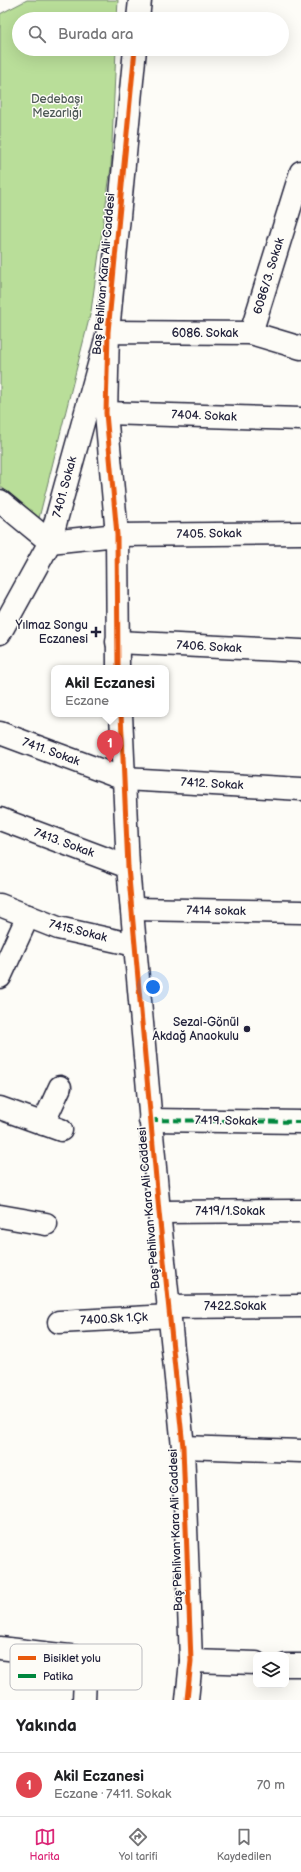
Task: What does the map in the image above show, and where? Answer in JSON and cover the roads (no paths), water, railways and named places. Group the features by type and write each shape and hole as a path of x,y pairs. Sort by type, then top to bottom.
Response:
{"street":[{"path":"139,12 140,0"},
{"name":"Baş Pehlivan Kara Ali Caddesi","path":"118,665 117,535 106,413 108,332 134,56"},
{"name":"6086/3. Sokak","path":"251,333 301,172"},
{"name":"6086. Sokak","path":"108,332 251,333 301,348"},
{"name":"7401. Sokak","path":"0,633 50,542 108,332"},
{"name":"7404. Sokak","path":"106,413 301,419"},
{"path":"0,501 50,542"},
{"name":"7405. Sokak","path":"50,542 117,535 301,533"},
{"name":"7406. Sokak","path":"117,642 301,651"},
{"name":"Baş Pehlivan Kara Ali Caddesi","path":"121,717 128,867 150,1120 183,1447 190,1661 188,1700"},
{"name":"7411. Sokak","path":"0,733 124,779"},
{"name":"7412. Sokak","path":"124,779 301,789"},
{"name":"7413. Sokak","path":"0,819 128,867"},
{"name":"7415.Sokak","path":"0,905 58,928 135,944"},
{"name":"7414 sokak","path":"132,909 301,912"},
{"path":"0,977 28,916"},
{"path":"0,1108 52,1127 60,1087"},
{"name":"7419. Sokak","path":"150,1120 301,1122"},
{"name":"7419/1.Sokak","path":"159,1212 301,1211"},
{"path":"0,1216 46,1224"},
{"name":"7422.Sokak","path":"169,1311 301,1306"},
{"name":"7400.Sk 1.Çk","path":"60,1322 169,1311"},
{"path":"183,1447 301,1452"},
{"path":"0,1648 10,1649"},
{"path":"190,1661 253,1663"},
{"path":"289,1665 301,1665"},
{"path":"84,1690 84,1700"}],"place":[{"name":"Yılmaz Songu Eczanesi","path":"96,632"},
{"name":"Akil Eczanesi","path":"110,763"},
{"name":"Sezai-Gönül Akdağ Anaokulu","path":"247,1029"}],"park label":[{"name":"Dedebaşı Mezarlığı","path":"57,106"}]}
